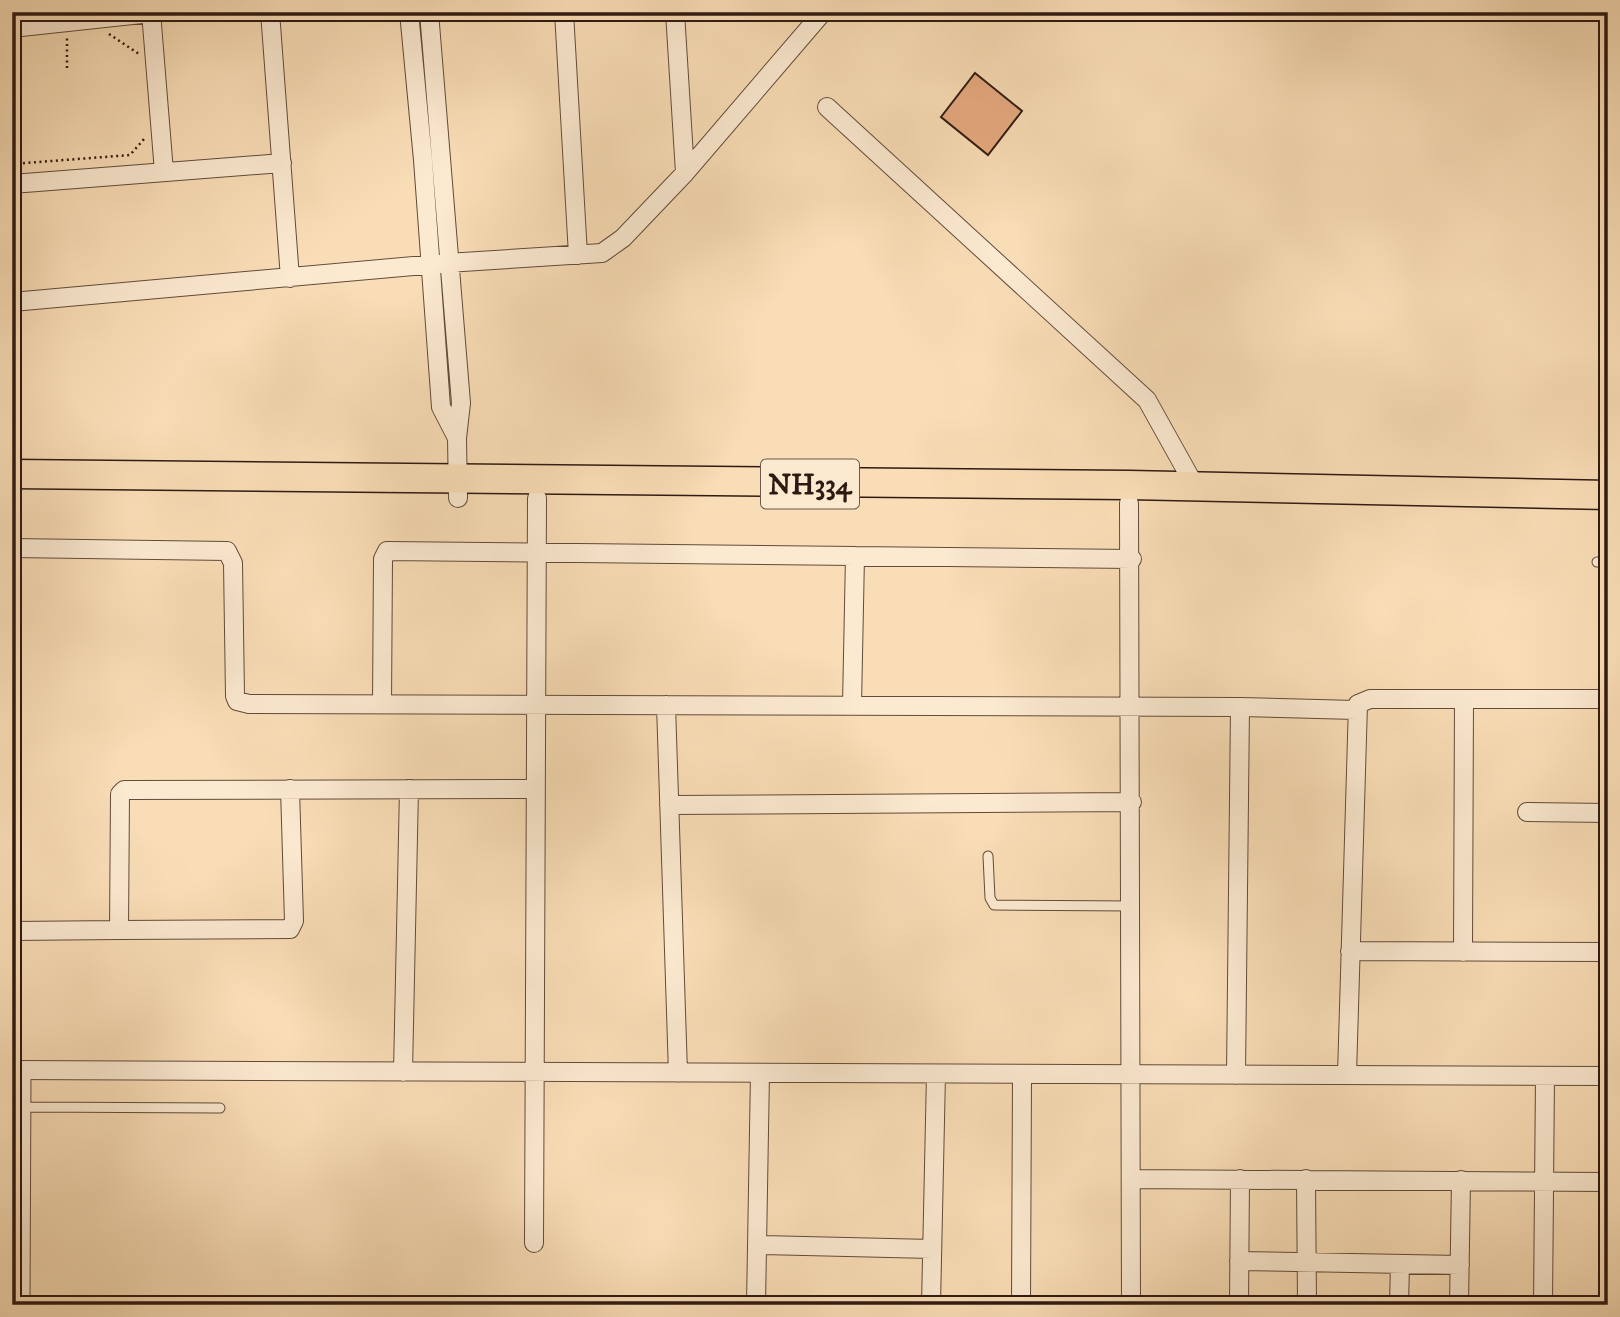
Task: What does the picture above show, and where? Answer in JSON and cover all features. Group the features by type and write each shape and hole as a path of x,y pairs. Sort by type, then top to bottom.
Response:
{"highway":[{"name":"NH334","path":"12,474 458,489 537,498 1129,503 1608,512"},
{"name":"NH334","path":"12,492 1196,488 1608,495"}],"street":[{"path":"270,12 290,278"},
{"path":"409,12 439,264 461,403 457,438 458,489"},
{"path":"429,12 439,264"},
{"path":"564,12 578,255"},
{"path":"675,12 685,173"},
{"path":"12,302 439,264 602,253 614,247 685,173 823,12"},
{"path":"12,28 151,13 164,172"},
{"path":"827,107 1147,400 1196,488"},
{"path":"12,184 282,163"},
{"path":"534,1243 537,498"},
{"path":"1129,503 1132,559 1132,1305"},
{"path":"12,548 227,551 233,563 237,701 249,704 1131,706 1356,710"},
{"path":"382,704 383,559 387,551 1132,559"},
{"path":"852,705 855,556"},
{"path":"1347,1075 1358,704 1370,699 1608,699"},
{"path":"1464,699 1464,952"},
{"path":"666,705 678,1073"},
{"path":"1236,1075 1240,707"},
{"path":"12,931 290,929 294,921 289,789"},
{"path":"403,1072 409,789"},
{"path":"119,930 121,791 536,789"},
{"path":"669,805 1132,802"},
{"path":"1527,812 1608,813"},
{"path":"1350,951 1608,952"},
{"path":"19,1070 1608,1076"},
{"path":"756,1305 760,1073"},
{"path":"931,1305 936,1074"},
{"path":"1021,1305 1022,1075"},
{"path":"1543,1305 1545,1076"},
{"path":"1132,1179 1608,1182"},
{"path":"1239,1305 1240,1179"},
{"path":"1306,1179 1307,1305"},
{"path":"1459,1305 1461,1180"},
{"path":"757,1245 932,1249"},
{"path":"1239,1261 1460,1265"},
{"path":"1399,1305 1400,1264"}],"lane":[{"path":"988,856 990,898 994,905 1132,906"},
{"path":"19,1070 26,1107 25,1305"},
{"path":"26,1107 220,1108"}],"path":[{"path":"108,33 141,55"},
{"path":"66,68 67,37"},
{"path":"12,164 130,155 145,138"}],"building":[{"path":"975,73 1022,111 988,155 941,117"}]}
